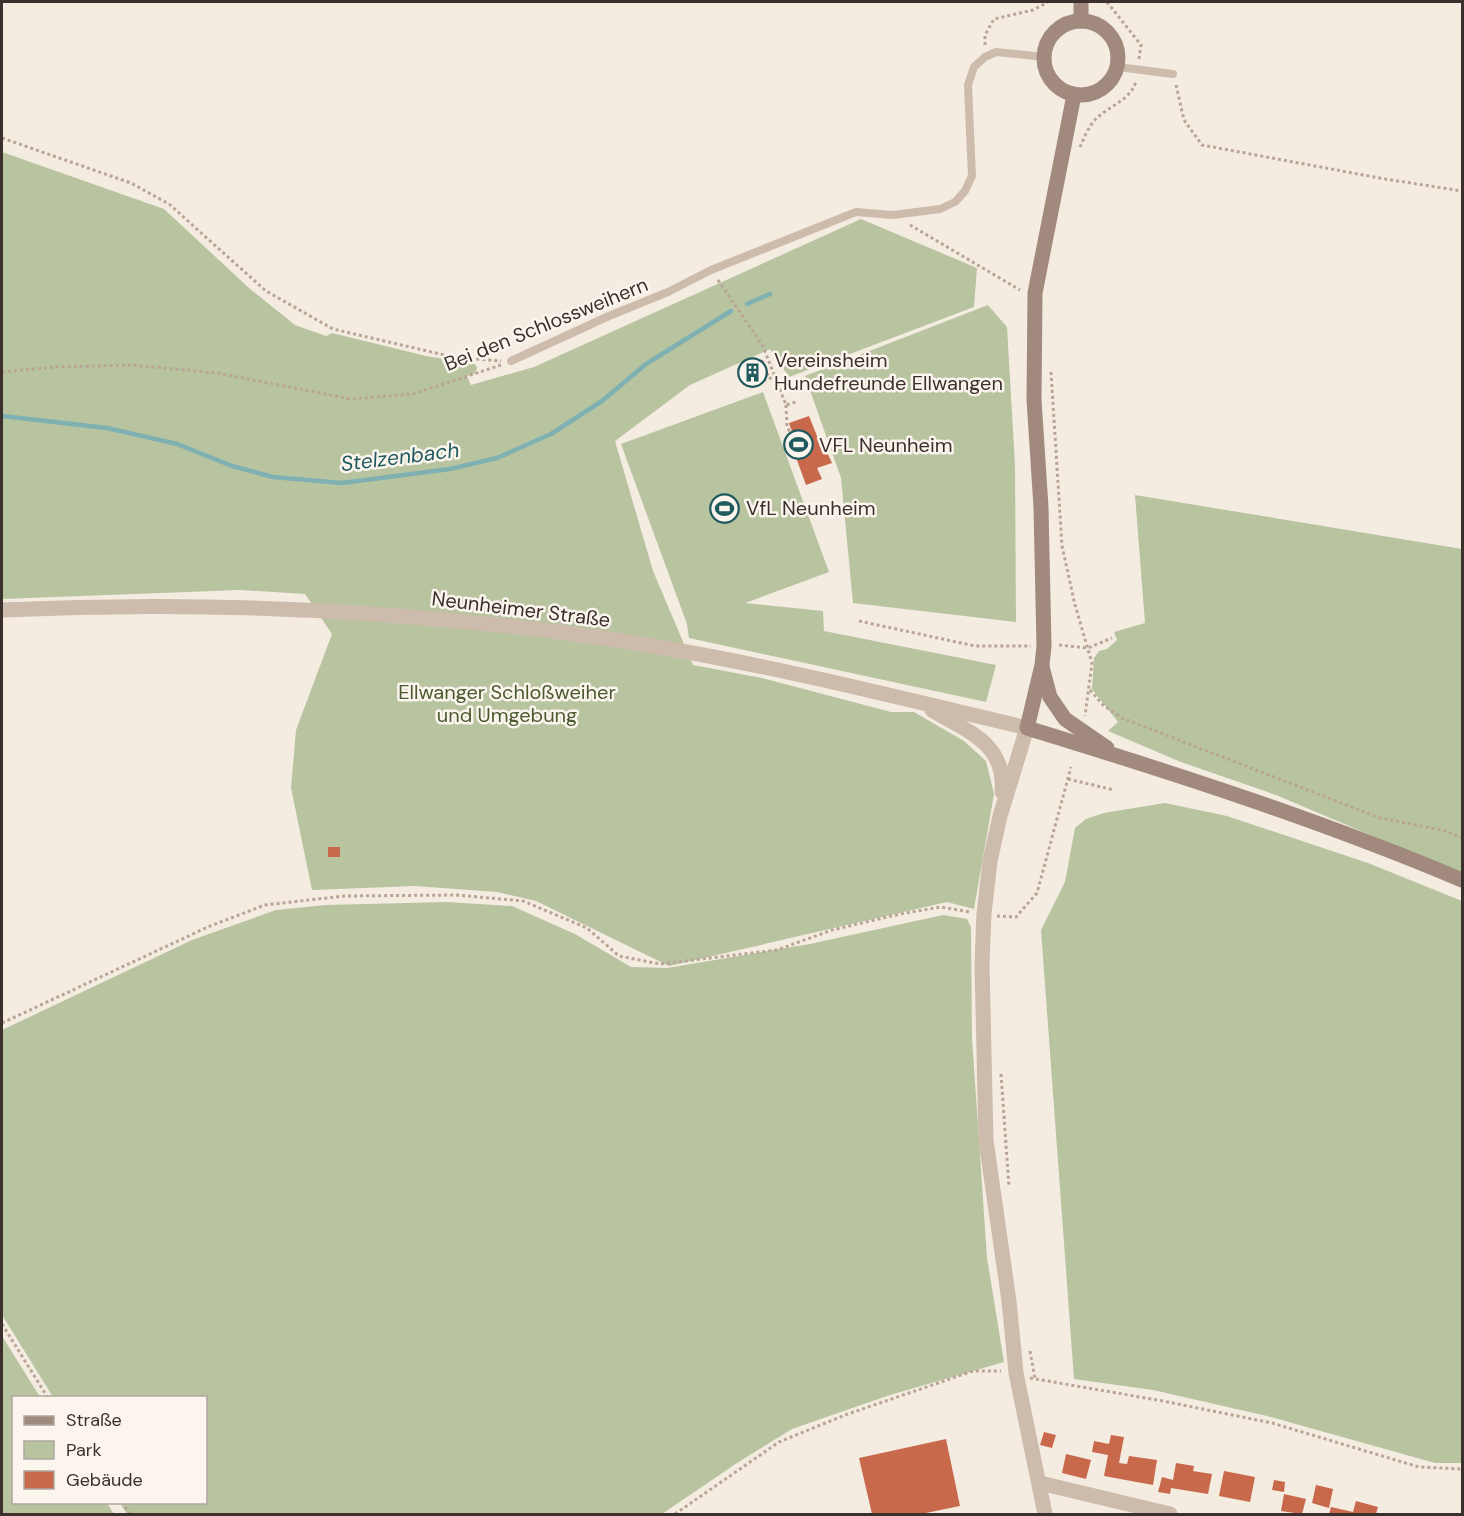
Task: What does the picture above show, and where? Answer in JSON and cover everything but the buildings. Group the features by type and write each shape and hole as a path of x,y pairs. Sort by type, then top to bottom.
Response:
{"main road":[{"path":"1081,2 1081,21"},
{"path":"1081,21 1100,25 1108,31 1118,48 1118,67 1115,76 1102,90 1093,94 1074,95 1065,92 1052,81 1044,65 1044,57 1048,41 1058,29 1065,24 1081,21"},
{"path":"1074,95 1035,293 1034,400 1041,507 1044,646 1042,665 1027,728 1202,782 1330,826 1462,880"},
{"path":"1042,665 1050,697 1065,719 1116,755"}],"street":[{"name":"Neunheimer Straße","path":"2,609 176,606 269,608 479,623 574,634 740,662 832,681 1027,728"},
{"path":"919,702 975,733 986,743 1003,776 1000,816"},
{"path":"1027,728 1000,816 990,861 984,914 982,963 986,1142 1009,1301 1016,1373 1045,1515"},
{"path":"1040,1483 1170,1515"}],"lane":[{"path":"985,57 996,52 1044,57"},
{"name":"Bei den Schlossweihern","path":"512,361 609,316 668,292 711,270 856,212 893,215 940,208 955,202 965,191 972,176 968,85 974,67 985,57"},
{"path":"1118,67 1173,74"}],"path":[{"path":"985,57 985,35 994,19 1033,10 1047,2"},
{"path":"1173,74 1184,120 1202,145 1462,191"},
{"path":"2,138 131,183 169,204 266,291 333,329 453,357 512,361"},
{"path":"893,215 1021,291 1035,293"},
{"path":"711,270 763,346 786,405 787,426 792,437"},
{"name":"Bei den Schlossweihern","path":"2,372 55,367 133,365 217,373 351,399 413,394 512,361"},
{"path":"1050,365 1062,546 1075,605 1092,663 1085,716"},
{"path":"753,382 754,384 776,376"},
{"path":"786,405 796,402"},
{"path":"859,621 975,646 1070,645 1088,648 1112,639"},
{"path":"1089,690 1103,705 1122,718 1380,818 1446,831 1462,838"},
{"path":"1001,917 1016,917 1037,893 1071,767"},
{"path":"1068,779 1114,790"},
{"path":"2,1023 210,926 265,905 344,896 456,895 523,901 588,928 620,956 660,964 777,950 831,930 941,907 984,914"},
{"path":"1001,1074 1009,1187"},
{"path":"2,1324 47,1396"},
{"path":"1029,1346 1035,1379 1272,1423 1419,1467 1462,1469"},
{"path":"675,1515 779,1442 845,1415 973,1371 997,1370 1016,1373"}],"green space":[{"name":"Ellwanger Schloßweiher und Umgebung","path":"2,152 164,209 249,288 295,325 326,336 332,333 426,356 475,364 477,368 474,374 467,376 471,385 534,367 861,219 977,268 974,307 789,377 770,349 690,385 615,441 653,571 693,665 762,678 891,712 914,712 964,741 986,761 994,794 974,909 947,902 669,966 536,901 497,892 415,886 312,890 291,788 296,730 332,634 305,594 240,590 2,599"},
{"path":"988,305 1007,327 1015,465 1016,622 853,603 841,478 805,376"},
{"name":"VfL Neunheim","path":"763,392 829,572 745,603 823,611 824,631 996,665 986,702 689,638 687,624 621,444"},
{"path":"1135,495 1462,549 1462,874 1276,795 1181,762 1108,731 1118,722 1092,689 1094,658 1099,651 1107,649 1117,640 1114,632 1145,623"},
{"path":"1165,803 1227,816 1368,863 1462,901 1462,1463 1435,1463 1267,1416 1153,1390 1074,1379 1041,930 1065,882 1075,828 1086,819 1104,813"},
{"path":"447,902 512,906 575,934 631,967 667,968 810,944 943,915 967,919 971,927 972,1038 987,1258 1004,1362 890,1395 792,1429 662,1514 127,1514 121,1504 207,1504 207,1396 52,1396 2,1315 2,1030 192,940 276,910 326,905"},
{"path":"2,1336 39,1396 12,1396 12,1504 108,1504 114,1514 2,1514"}],"waterway":[{"name":"Stelzenbach","path":"747,304 770,294"},
{"name":"Stelzenbach","path":"2,416 107,428 177,444 232,466 273,477 342,483 450,469 497,458 551,434 602,401 646,364 731,311"}],"place":[{"name":"Vereinsheim Hundefreunde Ellwangen","path":"753,372"},
{"name":"VFL Neunheim","path":"798,445"},
{"name":"VfL Neunheim","path":"725,508"}]}
